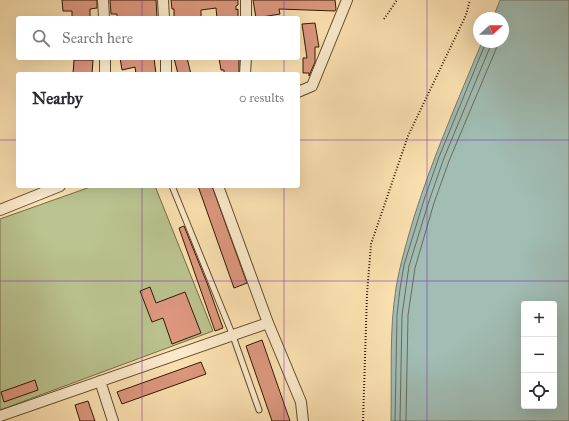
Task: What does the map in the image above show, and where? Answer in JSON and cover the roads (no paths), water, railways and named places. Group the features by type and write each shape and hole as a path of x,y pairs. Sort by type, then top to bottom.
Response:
{"street":[{"path":"103,0 104,16"},
{"path":"163,0 164,16"},
{"path":"246,0 246,16"},
{"path":"300,91 312,86 347,0"},
{"path":"105,60 105,72"},
{"path":"166,60 166,72"},
{"path":"246,60 246,72"},
{"path":"0,210 55,188"},
{"path":"219,188 268,323 301,402 303,421"},
{"path":"0,416 268,323"},
{"path":"100,381 113,421"}],"lane":[{"path":"173,188 233,336 259,410"}],"water":[{"path":"500,0 569,0 569,421 391,421 392,321 396,288 414,217 429,172 480,48 509,48 509,12 495,12"}]}
